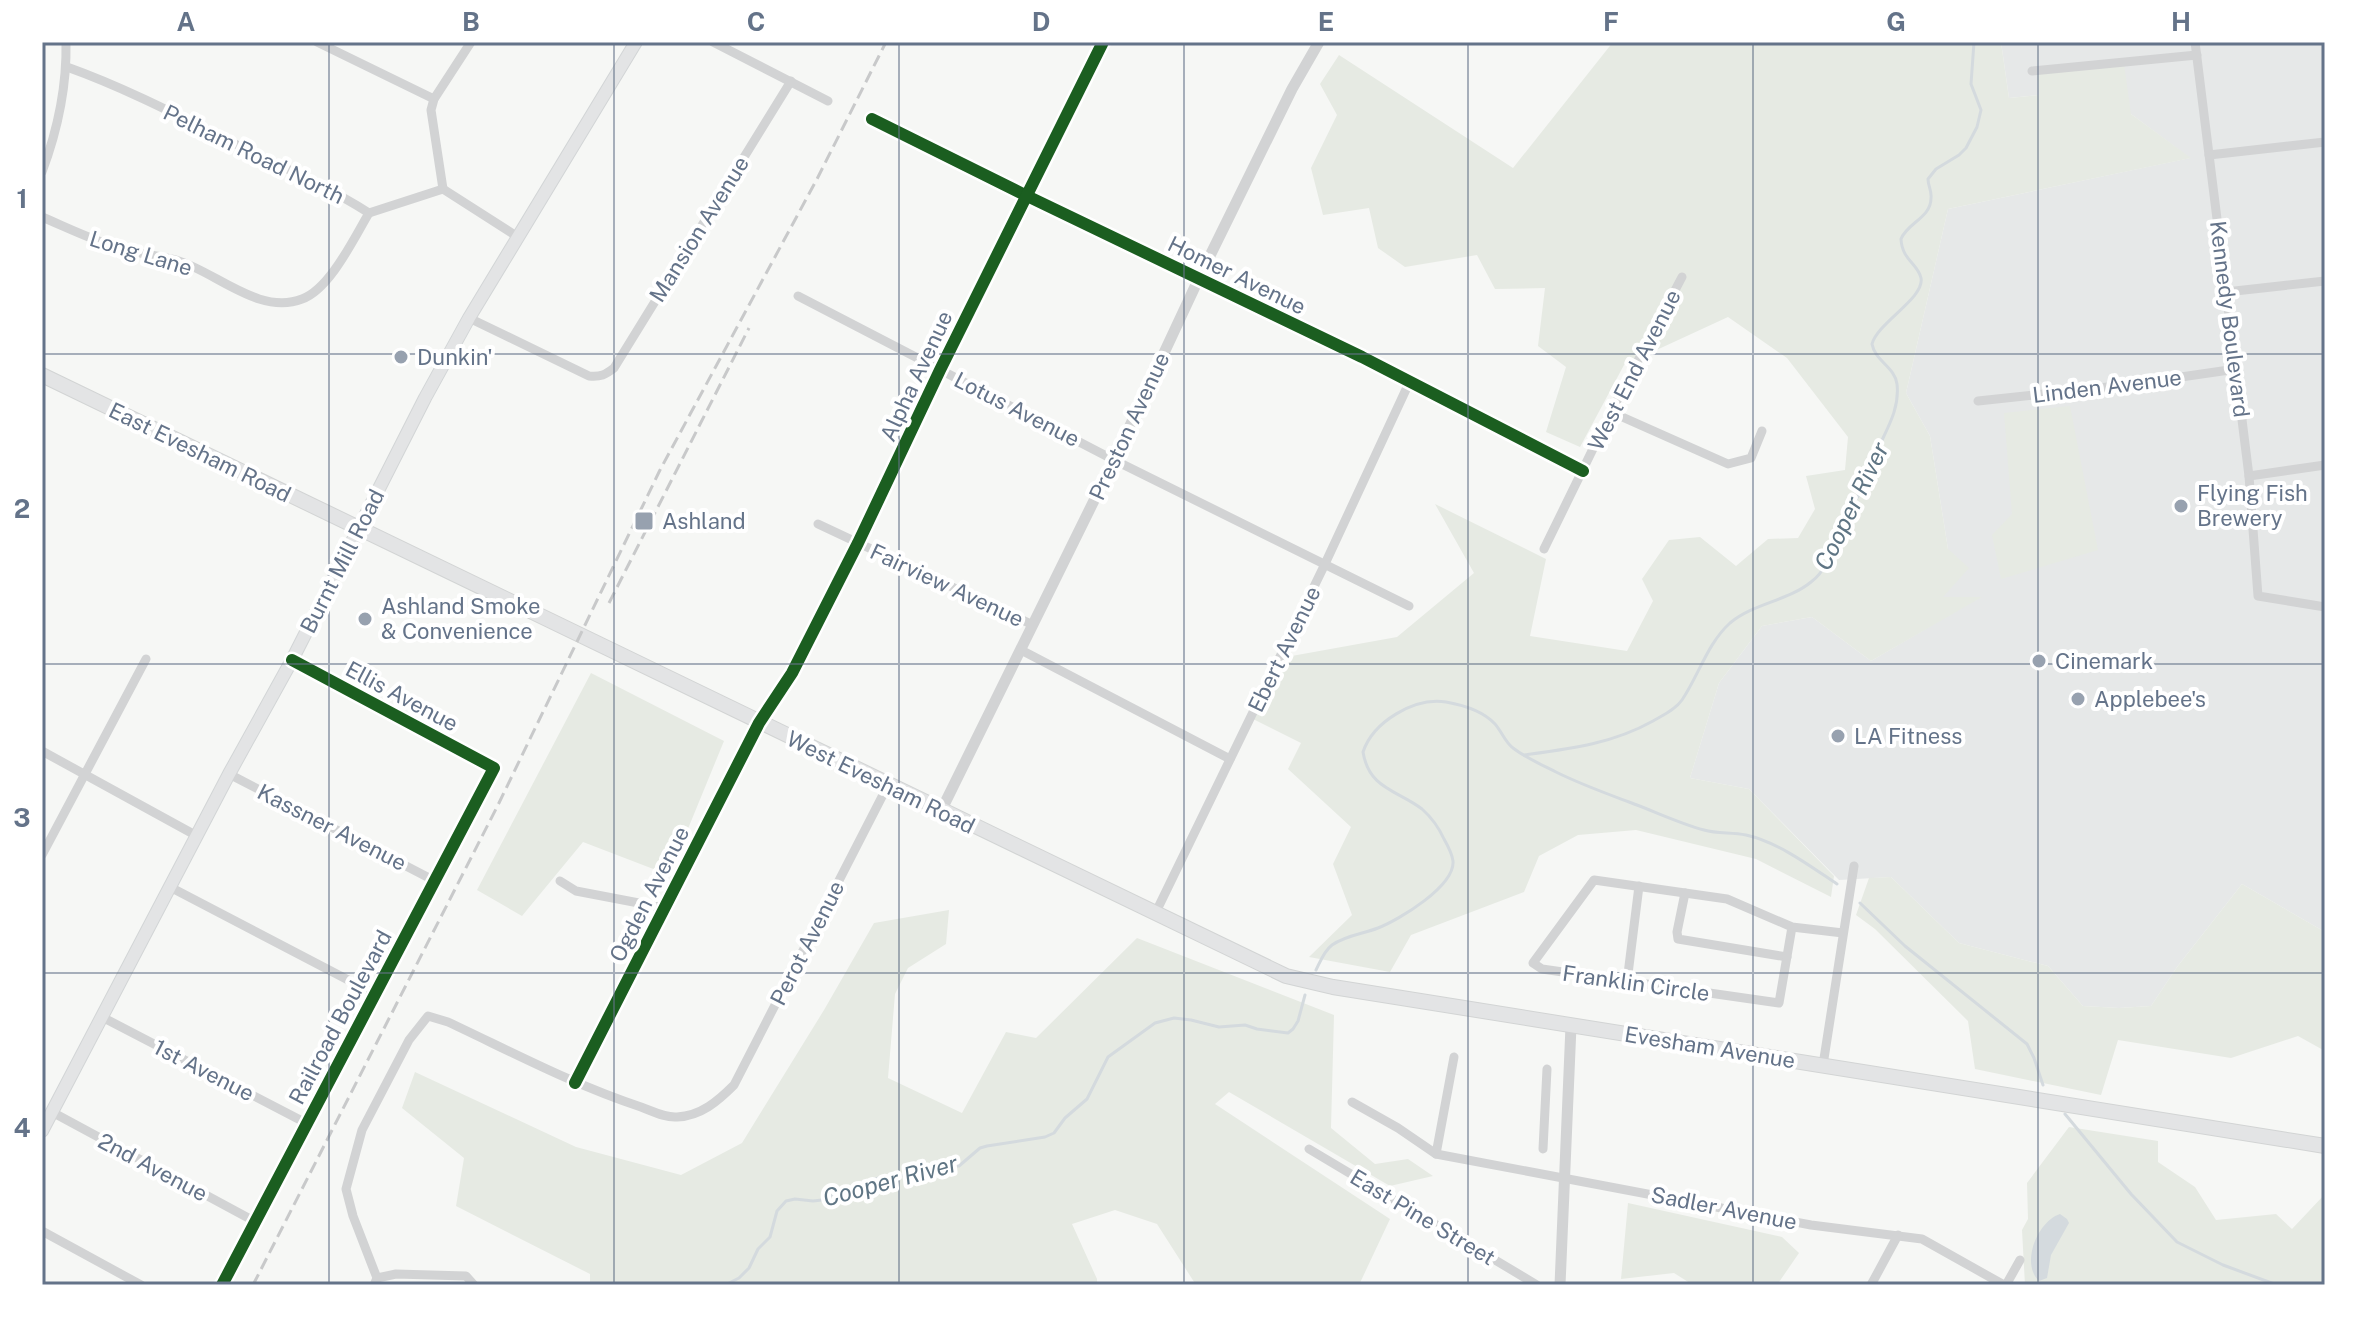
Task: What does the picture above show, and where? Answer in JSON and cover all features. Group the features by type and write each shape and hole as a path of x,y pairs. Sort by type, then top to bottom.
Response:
{"main road":[{"name":"Burnt Mill Road","path":"42,1131 469,318 636,42"},
{"name":"East Evesham Road","path":"42,375 358,529"},
{"name":"West Evesham Road","path":"358,529 1155,914 1286,976 1321,985"},
{"name":"Evesham Avenue","path":"1321,985 2325,1146"}],"street":[{"path":"42,172 64,94 66,42"},
{"path":"317,42 434,99"},
{"path":"471,42 434,99 431,110 443,189 518,237"},
{"path":"713,42 828,101"},
{"name":"Alpha Avenue","path":"759,723 792,673 858,543 1025,195 1103,42"},
{"name":"Kennedy Boulevard","path":"2195,42 2249,476 2258,596 2325,607"},
{"name":"Preston Avenue","path":"941,811 1313,45"},
{"path":"2032,71 2197,55"},
{"name":"Pelham Road North","path":"67,67 96,77 221,137 369,213 443,189"},
{"name":"Mansion Avenue","path":"469,318 589,376 605,375 614,368 791,81"},
{"name":"Homer Avenue","path":"872,119 1362,357 1583,471"},
{"path":"2209,155 2325,142"},
{"name":"Long Lane","path":"42,217 123,249 179,261 241,292 272,302 285,302 301,300 315,292 329,276 369,213"},
{"name":"West End Avenue","path":"1544,549 1682,277"},
{"path":"2226,292 2325,281"},
{"name":"Lotus Avenue","path":"798,296 1114,460 1409,606"},
{"name":"Linden Avenue","path":"1978,401 2236,369"},
{"name":"Ebert Avenue","path":"1155,914 1409,383"},
{"path":"1611,412 1728,464 1751,458 1762,431"},
{"path":"2249,476 2325,465"},
{"name":"Fairview Avenue","path":"818,524 1033,625"},
{"name":"Fairview Avenue","path":"1021,650 1230,759"},
{"path":"42,855 146,659"},
{"name":"Ellis Avenue","path":"292,660 494,768"},
{"name":"Ogden Avenue","path":"575,1083 759,723"},
{"path":"42,751 197,836"},
{"name":"Railroad Boulevard","path":"222,1285 494,768"},
{"name":"Kassner Avenue","path":"229,774 435,881"},
{"name":"Perot Avenue","path":"575,1083 673,1118 693,1115 717,1102 734,1085 888,785"},
{"path":"1823,1065 1854,866"},
{"name":"Franklin Circle","path":"1792,927 1779,1003 1542,969 1533,963 1594,880 1727,899 1792,927 1843,933"},
{"path":"560,881 576,891 665,908"},
{"path":"1627,982 1639,886"},
{"path":"170,887 375,994"},
{"path":"1685,893 1678,939 1787,957"},
{"path":"474,1285 466,1276 396,1274 376,1281 346,1189 362,1130 409,1040 428,1016 448,1022 575,1083"},
{"name":"1st Avenue","path":"102,1017 306,1123"},
{"path":"1560,1285 1571,1026"},
{"path":"1352,1102 1436,1154 1454,1057"},
{"path":"1543,1149 1547,1069"},
{"path":"1545,1107 1567,1108"},
{"name":"2nd Avenue","path":"52,1112 254,1221"},
{"name":"East Pine Street","path":"1309,1149 1537,1285"},
{"name":"Sadler Avenue","path":"1436,1154 1811,1225 1922,1239 2005,1285"},
{"path":"42,1231 141,1285"},
{"path":"1871,1285 1898,1235"},
{"path":"2005,1285 2020,1260"}],"shaded area":[{"path":"1613,42 2001,42 2009,98 2039,95 2037,71 2124,64 2131,114 2191,158 1948,209 1906,393 1930,436 1948,549 1969,568 1943,597 1982,597 1871,661 1812,617 1762,626 1719,683 1690,778 1749,789 1834,876 1831,897 1756,859 1636,830 1578,835 1539,856 1524,892 1411,935 1390,972 1309,957 1352,915 1333,864 1351,827 1288,769 1301,743 1247,716 1275,659 1397,637 1474,573 1435,504 1546,559 1530,636 1627,651 1653,601 1642,579 1669,540 1700,537 1736,566 1768,539 1798,538 1815,509 1806,476 1845,470 1848,437 1787,358 1728,317 1624,365 1580,447 1546,432 1566,367 1538,346 1545,288 1495,289 1477,255 1405,267 1378,248 1369,208 1323,215 1311,168 1337,115 1320,84 1339,55 1513,168"},
{"path":"2001,42 2325,42 2325,932 2242,884 2177,967 2151,1006 2083,1006 2048,966 1959,943 1891,877 1839,880 1749,789 1690,778 1719,683 1762,626 1812,617 1871,661 1980,597 1942,597 1948,549 1930,436 1906,393 1948,209 2190,158 2131,114 2038,71 2040,95 2009,98"},
{"path":"2070,406 2098,550 2001,579 1992,535 2012,514 2004,413"},
{"path":"591,673 724,741 669,875 583,842 522,916 477,890"},
{"path":"1891,877 1959,943 2048,966 2083,1006 2119,1008 2151,1006 2177,967 2242,884 2325,932 2325,1051 2298,1036 2231,1058 2118,1040 2101,1095 1975,1069 1968,1021 1875,929 1856,915 1869,878"},
{"path":"949,910 946,944 908,968 895,994 888,1078 962,1113 1006,1032 1036,1038 1137,938 1334,1015 1331,1128 1375,1164 1408,1159 1433,1176 1390,1186 1229,1092 1215,1104 1390,1219 1359,1285 1196,1285 1157,1224 1115,1210 1072,1224 1097,1285 590,1285 590,1274 456,1206 464,1158 402,1108 415,1072 576,1147 681,1175 742,1143 874,923"},
{"path":"2069,1127 2158,1141 2158,1162 2195,1187 2216,1220 2276,1214 2292,1229 2325,1194 2325,1285 2025,1285 2022,1230 2028,1219 2027,1183"},
{"path":"1628,1203 1782,1237 1799,1253 1777,1285 1693,1285 1674,1273 1621,1279"},
{"path":"2060,1214 2069,1223 2051,1255 2047,1278 2039,1281 2031,1264 2034,1243 2045,1225"}],"waterway":[{"name":"Cooper River","path":"1524,755 1606,740 1638,729 1669,712 1682,700 1709,650 1730,623 1739,616 1792,594 1811,582 1823,569 1844,518 1864,487 1896,403 1895,378 1872,344 1882,328 1909,302 1920,286 1919,273 1904,252 1901,239 1930,205 1928,179 1936,169 1966,148 1977,127 1981,110 1971,84 1974,42"},
{"name":"Cooper River","path":"1316,970 1324,953 1332,945 1399,918 1436,891 1451,871 1451,852 1434,823 1422,809 1378,781 1371,774 1363,752 1368,741 1385,722 1421,703 1446,702 1472,709 1495,724 1513,748 1565,776 1694,827 1758,838 1793,855 1837,884"},
{"path":"1860,903 1905,946 2027,1044 2043,1085"},
{"name":"Cooper River","path":"725,1285 749,1268 758,1249 770,1237 777,1211 786,1201 822,1200 883,1177 914,1175 944,1166 959,1166 980,1148 987,1146 1045,1137 1054,1133 1065,1118 1087,1099 1108,1057 1155,1023 1174,1018 1219,1027 1245,1025 1288,1033 1298,1021 1305,995"},
{"path":"2065,1114 2131,1194 2177,1242 2223,1265 2277,1285"}],"railway":[{"path":"253,1285 498,805 660,470 817,179 886,42"},
{"path":"609,603 749,328"}],"cycle path":[{"path":"575,1083 759,723 792,673 858,543 1103,42"},
{"path":"872,119 1362,357 1583,471"},
{"path":"222,1285 494,768 292,660"}],"place":[{"name":"Dunkin'","path":"401,357"},
{"name":"Flying Fish Brewery","path":"2181,506"},
{"name":"Ashland","path":"644,521"},
{"name":"Ashland Smoke & Convenience","path":"365,619"},
{"name":"Cinemark","path":"2039,661"},
{"name":"Applebee's","path":"2078,699"},
{"name":"LA Fitness","path":"1838,736"}]}
